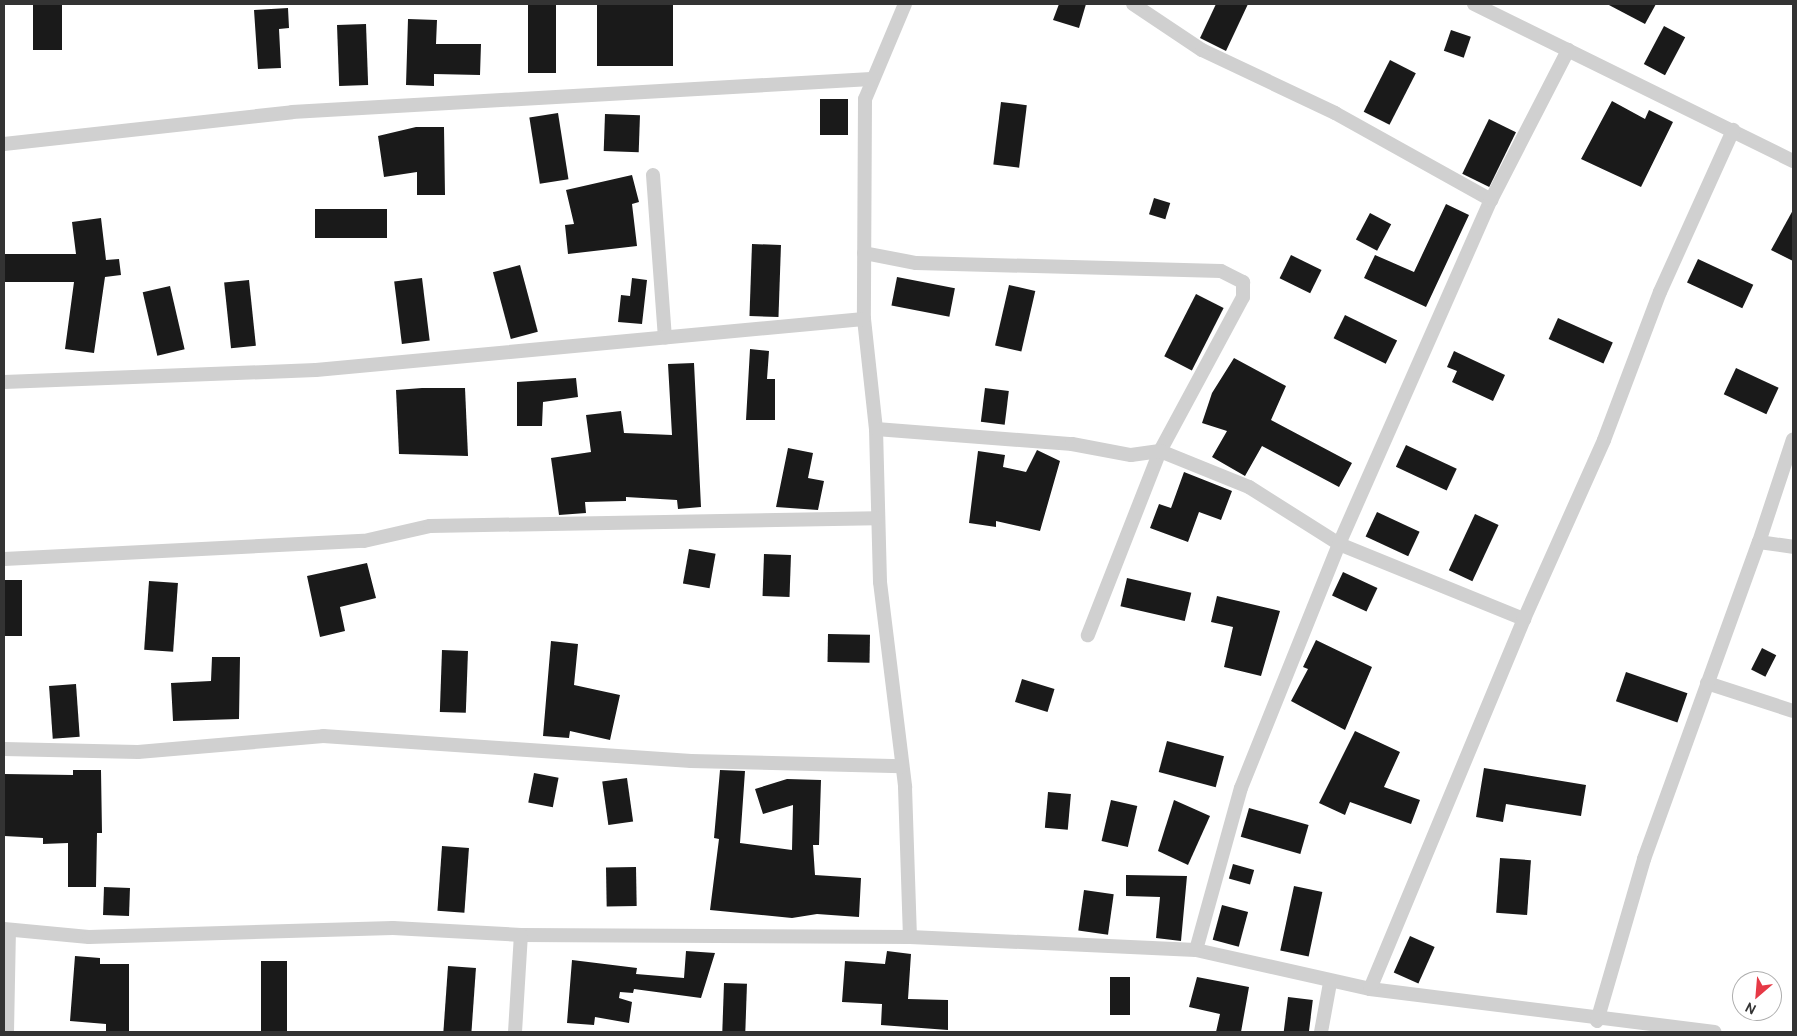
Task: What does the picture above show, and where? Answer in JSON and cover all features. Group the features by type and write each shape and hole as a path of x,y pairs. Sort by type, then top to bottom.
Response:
{"street":[{"path":"905,4 871,79 865,99 864,319 876,429 876,518 902,766 910,938"},
{"path":"1133,4 1202,50 1335,113 1491,200"},
{"path":"1474,4 1793,161"},
{"path":"1196,950 1241,788 1339,544 1491,200 1568,50"},
{"path":"4,144 292,112 871,79"},
{"path":"1370,989 1524,619 1604,440 1660,292 1733,130"},
{"path":"652,175 665,338"},
{"path":"864,253 916,263 1221,271 1244,282 1243,297 1160,451 1088,635"},
{"path":"4,382 316,370 864,319"},
{"path":"876,429 1072,444 1131,455 1160,451 1248,487 1339,544 1524,619"},
{"path":"1597,1021 1644,859 1760,542 1793,439"},
{"path":"4,559 364,541 430,526 876,518"},
{"path":"1760,542 1793,547"},
{"path":"1707,683 1793,711"},
{"path":"4,749 138,752 323,736 691,762 902,766"},
{"path":"7,1032 6,930 89,936 393,928 521,935 910,938 1196,950 1330,983 1597,1021 1714,1032"},
{"path":"515,1032 521,935"},
{"path":"1321,1032 1330,983"}],"building":[{"path":"33,4 62,4 62,50 33,50"},
{"path":"597,4 673,4 673,66 597,66"},
{"path":"1059,4 1086,4 1079,28 1053,20"},
{"path":"1216,4 1248,4 1226,51 1200,38"},
{"path":"1607,4 1656,4 1645,24"},
{"path":"528,5 556,5 556,73 528,73"},
{"path":"288,8 289,28 279,29 281,68 258,69 254,10"},
{"path":"408,19 437,20 436,44 481,44 480,75 434,74 434,86 406,85"},
{"path":"366,24 368,85 339,86 337,25"},
{"path":"1664,26 1685,37 1665,75 1644,64"},
{"path":"1451,30 1471,37 1464,58 1444,51"},
{"path":"1390,60 1416,73 1390,125 1364,112"},
{"path":"820,99 848,99 848,135 820,135"},
{"path":"1612,101 1645,119 1649,110 1673,122 1641,187 1581,159"},
{"path":"1001,102 1027,105 1019,168 993,165"},
{"path":"558,113 568,179 540,184 529,118"},
{"path":"605,114 640,115 639,152 604,151"},
{"path":"1489,119 1516,132 1489,187 1462,174"},
{"path":"416,127 444,127 445,195 417,195 417,172 384,177 378,136"},
{"path":"632,175 639,202 632,204 637,246 568,254 565,225 574,224 566,190"},
{"path":"1154,198 1170,203 1165,219 1149,214"},
{"path":"1446,204 1469,215 1426,307 1364,278 1375,255 1414,272"},
{"path":"315,209 387,209 387,238 315,238"},
{"path":"1793,210 1793,261 1771,250"},
{"path":"1370,213 1391,224 1377,251 1356,239"},
{"path":"101,218 106,260 119,259 121,275 105,277 94,353 65,349 74,282 4,282 4,254 76,254 72,222"},
{"path":"752,244 781,245 778,317 749,316"},
{"path":"1291,255 1322,270 1310,293 1280,278"},
{"path":"1698,259 1753,285 1742,308 1687,283"},
{"path":"520,265 538,332 511,339 493,272"},
{"path":"897,277 955,288 949,317 891,305"},
{"path":"422,278 430,341 402,344 394,281"},
{"path":"632,278 647,280 642,324 618,322 621,295 630,296"},
{"path":"249,280 256,346 231,348 224,283"},
{"path":"1009,285 1035,291 1021,351 995,345"},
{"path":"170,286 185,349 157,356 143,292"},
{"path":"1196,294 1224,308 1192,370 1164,356"},
{"path":"1345,315 1397,340 1386,364 1334,338"},
{"path":"1558,318 1613,342 1603,363 1549,339"},
{"path":"750,349 769,351 767,379 775,379 775,420 746,420"},
{"path":"1454,351 1505,375 1493,401 1452,382 1457,371 1447,367"},
{"path":"1234,358 1286,386 1271,420 1352,463 1339,487 1262,446 1245,476 1212,457 1227,431 1202,423 1212,393"},
{"path":"694,363 701,507 678,509 677,500 626,497 626,501 585,502 586,513 559,515 551,458 591,452 586,415 621,411 624,433 672,435 668,364"},
{"path":"1736,368 1779,388 1766,414 1724,394"},
{"path":"576,378 578,397 543,402 542,426 517,426 517,382"},
{"path":"465,388 468,456 399,454 396,390"},
{"path":"985,388 1009,391 1005,425 981,422"},
{"path":"1406,445 1457,469 1447,490 1396,467"},
{"path":"788,448 813,453 808,478 824,481 818,510 776,507"},
{"path":"1037,450 1060,461 1040,531 996,521 996,527 969,523 978,451 1005,455 1003,467 1026,472"},
{"path":"1184,472 1232,491 1221,520 1199,512 1188,542 1150,528 1159,504 1171,508"},
{"path":"1377,512 1420,532 1408,556 1366,536"},
{"path":"1475,514 1499,525 1472,581 1449,570"},
{"path":"689,549 716,554 710,588 683,583"},
{"path":"764,554 791,555 790,597 763,596"},
{"path":"367,563 376,598 340,607 345,631 320,637 307,576"},
{"path":"1343,572 1377,588 1366,612 1332,596"},
{"path":"1127,578 1191,593 1185,621 1120,606"},
{"path":"4,580 22,580 22,636 4,636"},
{"path":"149,581 178,583 173,652 144,650"},
{"path":"1217,596 1280,611 1261,676 1224,667 1233,627 1211,622"},
{"path":"828,634 870,635 870,663 828,662"},
{"path":"1316,640 1372,667 1345,730 1291,701 1308,669 1303,667"},
{"path":"551,641 578,644 574,685 620,695 610,740 570,731 569,738 543,736"},
{"path":"1762,648 1776,655 1765,677 1751,669"},
{"path":"442,650 468,651 466,713 440,712"},
{"path":"212,657 240,657 239,719 173,721 171,683 211,681"},
{"path":"1626,672 1687,693 1677,722 1616,701"},
{"path":"1022,679 1055,689 1047,712 1015,702"},
{"path":"76,684 80,737 53,739 49,686"},
{"path":"1355,731 1400,752 1384,787 1420,800 1411,824 1350,802 1345,815 1319,803"},
{"path":"1167,741 1224,756 1216,787 1159,772"},
{"path":"1484,768 1586,785 1581,816 1506,804 1503,822 1476,817"},
{"path":"73,770 101,770 102,833 97,833 96,887 68,887 68,843 43,844 43,838 4,836 4,774 73,775"},
{"path":"720,770 745,771 740,843 792,850 793,805 763,814 755,789 787,779 821,780 819,845 813,845 815,875 861,878 859,917 817,914 792,918 710,910 719,839 714,838"},
{"path":"534,773 559,778 553,807 528,802"},
{"path":"627,778 633,822 608,825 602,781"},
{"path":"1048,792 1071,794 1068,830 1045,828"},
{"path":"1111,800 1137,806 1128,847 1102,841"},
{"path":"1174,800 1210,816 1188,865 1158,851"},
{"path":"1249,808 1309,825 1300,854 1241,837"},
{"path":"442,846 469,848 464,913 437,911"},
{"path":"1500,858 1531,860 1527,915 1496,913"},
{"path":"1233,864 1254,870 1250,884 1229,878"},
{"path":"636,867 637,906 607,907 606,868"},
{"path":"1126,875 1187,876 1181,941 1156,938 1160,897 1126,896"},
{"path":"1294,886 1322,892 1309,957 1280,951"},
{"path":"104,887 130,888 129,916 103,915"},
{"path":"1084,890 1114,894 1108,935 1078,931"},
{"path":"1222,905 1248,912 1239,947 1213,940"},
{"path":"1410,936 1435,947 1418,984 1394,973"},
{"path":"686,951 715,953 701,998 634,989 633,993 620,992 619,998 632,1002 629,1023 595,1017 594,1025 567,1023 572,960 637,968 636,974 684,978"},
{"path":"887,951 911,954 908,999 948,1000 948,1030 881,1025 882,1004 842,1002 845,961 885,964"},
{"path":"75,956 100,958 100,964 129,964 129,1032 106,1032 106,1024 70,1021"},
{"path":"261,961 287,961 287,1032 261,1032"},
{"path":"448,966 476,968 471,1032 443,1032"},
{"path":"1110,977 1130,977 1130,1015 1110,1015"},
{"path":"1197,977 1249,987 1241,1032 1216,1032 1220,1014 1189,1007"},
{"path":"724,983 747,984 745,1032 722,1032"},
{"path":"1288,997 1313,1000 1309,1032 1284,1032"}]}
